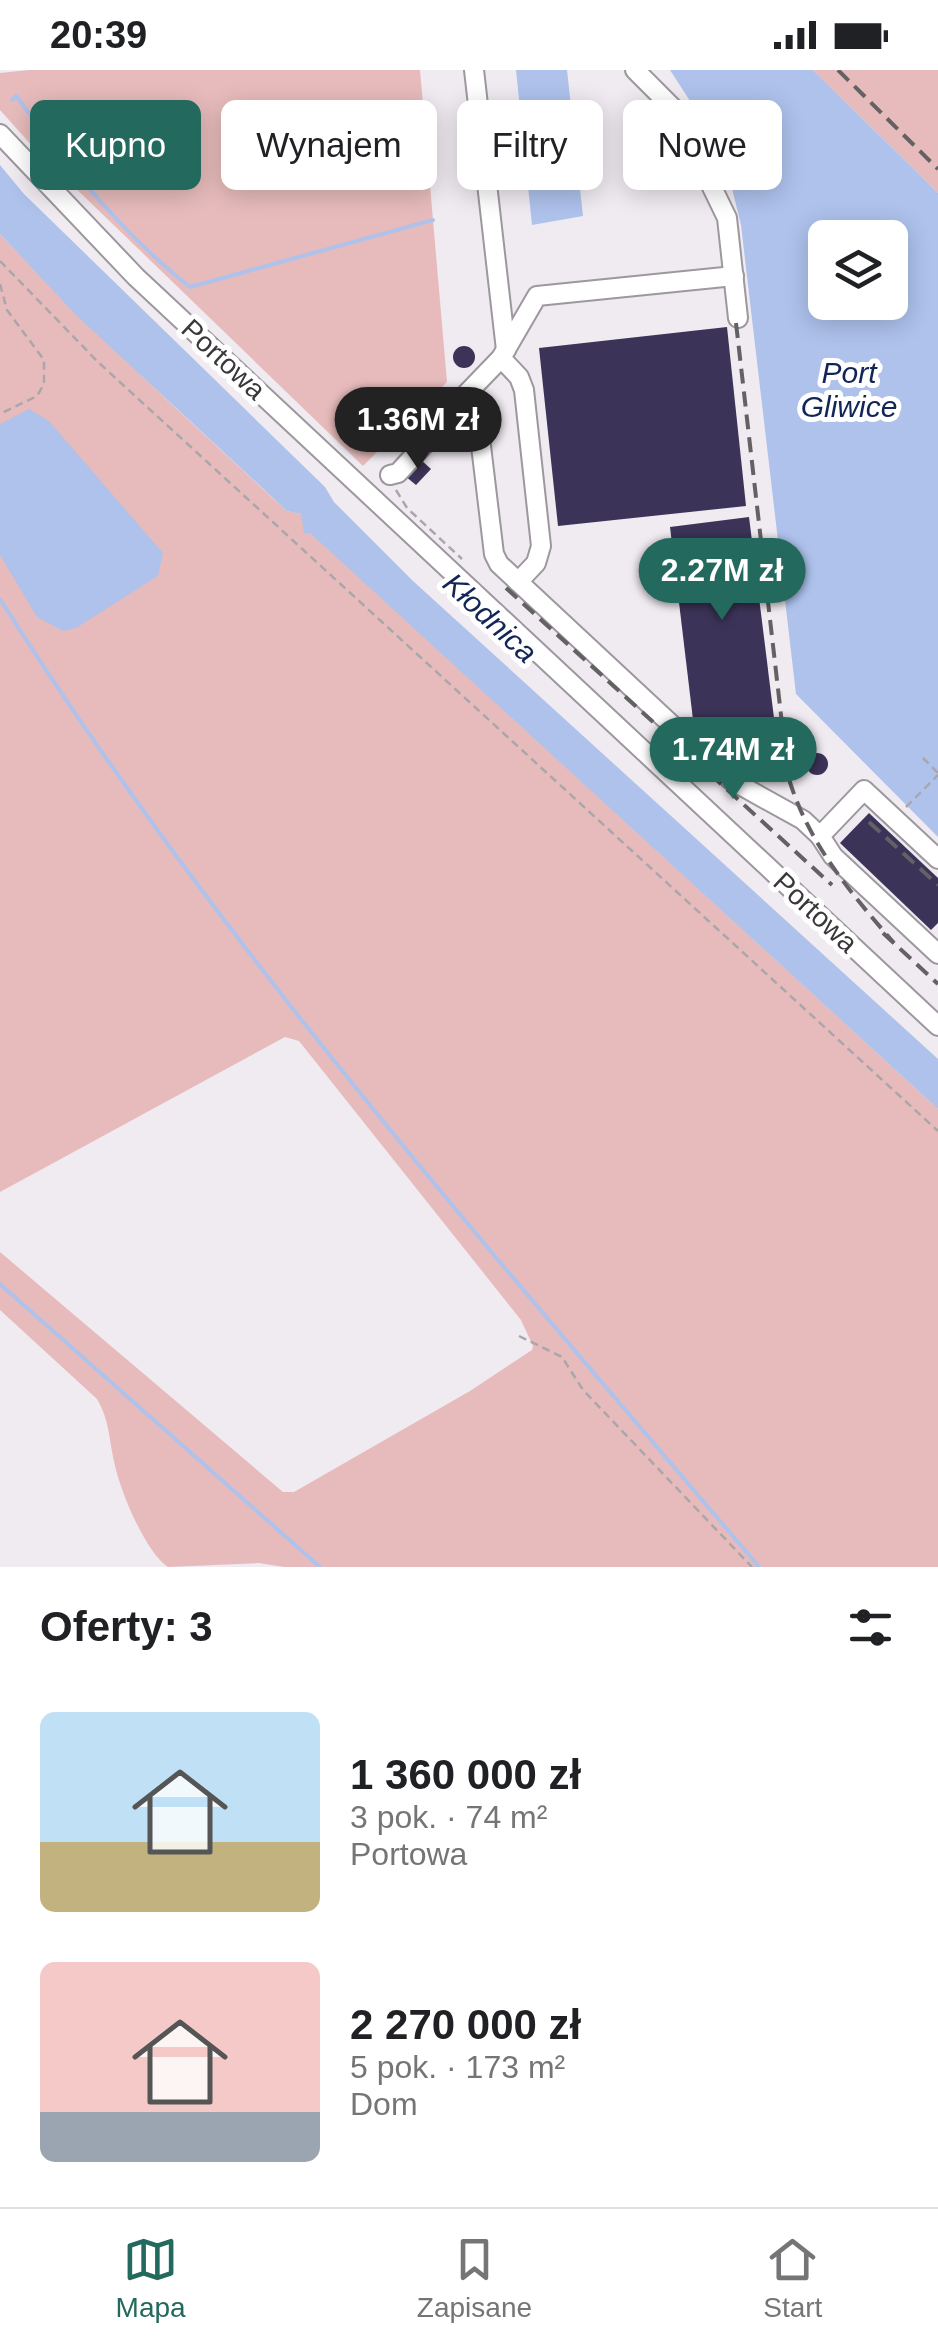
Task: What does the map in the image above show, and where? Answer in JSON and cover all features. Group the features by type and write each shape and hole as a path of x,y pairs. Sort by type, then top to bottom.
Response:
{"street":[{"path":"474,70 504,354 524,390 541,546 536,562 518,582"},
{"path":"635,70 674,108 727,218 738,318"},
{"name":"Portowa","path":"0,134 136,277 938,1026"},
{"path":"372,497 390,475 391,467 434,420 454,407 504,354 537,296 734,276"},
{"path":"454,407 478,420 494,554 518,582 731,780 803,820 833,856 938,954"},
{"path":"820,836 864,790 938,859"}],"path":[{"path":"0,261 98,362 938,1131"},
{"path":"0,284 7,310 44,360 44,384 37,396 0,414"},
{"path":"906,807 938,774 923,758"},
{"path":"519,1336 562,1357 583,1390 752,1567"}],"shaded area":[{"path":"420,70 423,100 221,100 221,190 430,190 447,382 363,466 77,190 201,190 201,100 30,100 30,144 0,110 0,73"},
{"path":"813,70 938,70 938,193"},
{"path":"0,234 177,409 287,511 301,514 310,532 938,1109 938,1567 284,1567 259,1563 168,1567 151,1548 121,1487 97,1399 0,1310 0,1252 283,1492 294,1492 470,1391 533,1346 521,1320 299,1041 285,1037 0,1192"}],"water":[{"path":"516,70 567,70 570,100 519,100"},
{"name":"Port Gliwice","path":"670,70 813,70 938,193 938,837 796,694 741,225 732,190 782,190 782,100 689,100"},
{"path":"0,165 24,194 325,487 334,502 413,581 938,1059 938,1109 310,533 304,533 301,514 287,511 77,316 0,234"},
{"path":"528,190 580,190 583,216 532,225"},
{"path":"29,409 48,420 163,553 158,576 76,628 63,631 37,617 0,555 0,424"}],"building":[{"path":"727,327 746,506 558,526 539,348"},
{"path":"464,346 472,349 472,365 464,368 456,365 453,357 456,349"},
{"path":"420,459 431,469 416,485 405,476"},
{"path":"749,517 774,718 694,728 670,527"},
{"path":"763,733 764,746 742,748 741,735"},
{"path":"817,753 825,756 825,772 817,775 809,772 806,764 809,756"},
{"path":"869,813 938,878 938,923 931,930 840,843"}],"waterway":[{"path":"12,100 16,96 119,221 190,287 433,220"},
{"path":"0,599 174,853 267,976 461,1215 759,1567"},
{"path":"0,1284 320,1567"}],"railway":[{"path":"838,70 938,169"},
{"path":"736,323 788,776 818,845 894,943"},
{"path":"506,588 832,885"},
{"path":"869,822 938,885"},
{"path":"883,933 938,984"}],"water label":[{"name":"Kłodnica","path":"490,618"}]}
